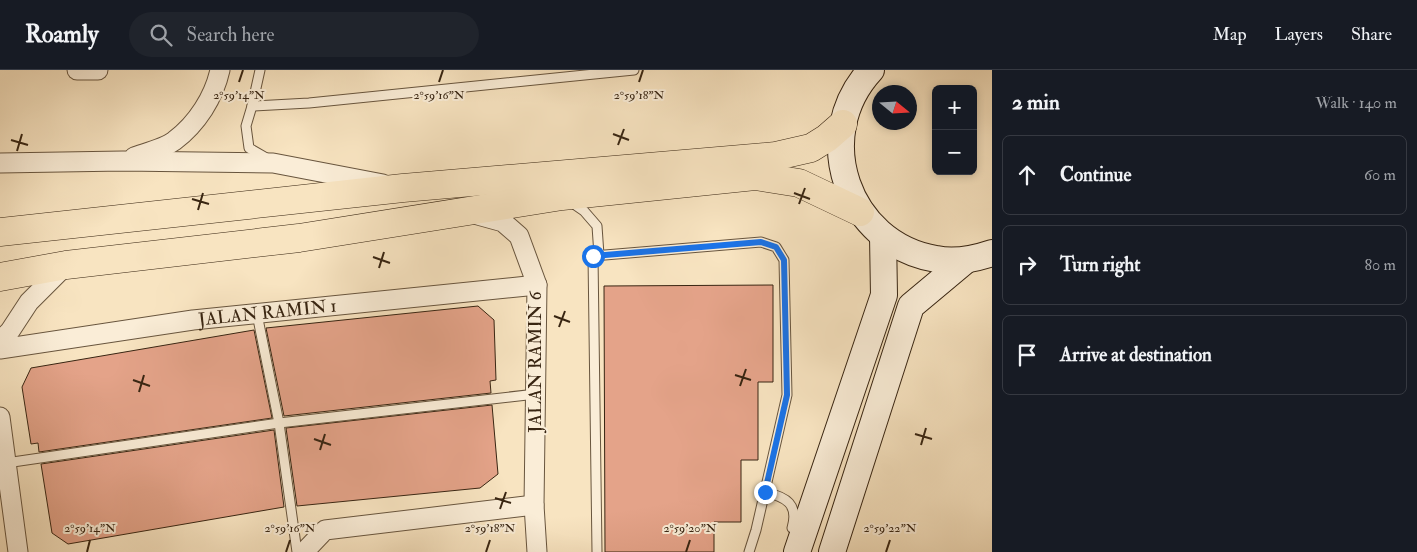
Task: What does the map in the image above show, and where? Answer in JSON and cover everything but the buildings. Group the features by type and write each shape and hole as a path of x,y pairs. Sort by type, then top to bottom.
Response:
{"highway":[{"path":"0,232 404,188 776,156 811,148 827,138 843,124"},
{"path":"0,277 66,265 298,238 562,196 755,176 799,182 860,212"}],"street":[{"path":"77,70 98,70"},
{"path":"124,162 173,142 200,116 217,83 220,70"},
{"path":"870,70 852,96 843,124 840,154 846,184 860,212 883,236 908,252 936,260 966,260 992,253"},
{"path":"0,163 273,163 404,188"},
{"name":"JALAN RAMIN 6","path":"465,211 503,222 519,236 537,285 534,505 536,552"},
{"path":"794,543 884,295 883,236"},
{"path":"832,552 911,306 966,260"},
{"path":"0,342 10,331 29,302 66,265"},
{"name":"JALAN RAMIN 1","path":"0,350 193,320 537,285"},
{"path":"0,417 3,464 18,552"},
{"path":"304,552 325,530 534,505"}],"lane":[{"path":"260,70 246,126 249,148 273,163"},
{"path":"252,106 309,103 634,70"},
{"path":"562,196 584,211 597,226 599,255"},
{"path":"597,552 593,256 761,242 776,247 784,260 787,395 756,530 749,552"},
{"path":"257,314 279,423 297,552"},
{"path":"3,464 279,423 536,394"},
{"path":"765,492 780,496 791,504 795,517 794,543"}],"route":[{"path":"593,256 761,242 776,247 784,260 787,395 765,492"}]}
